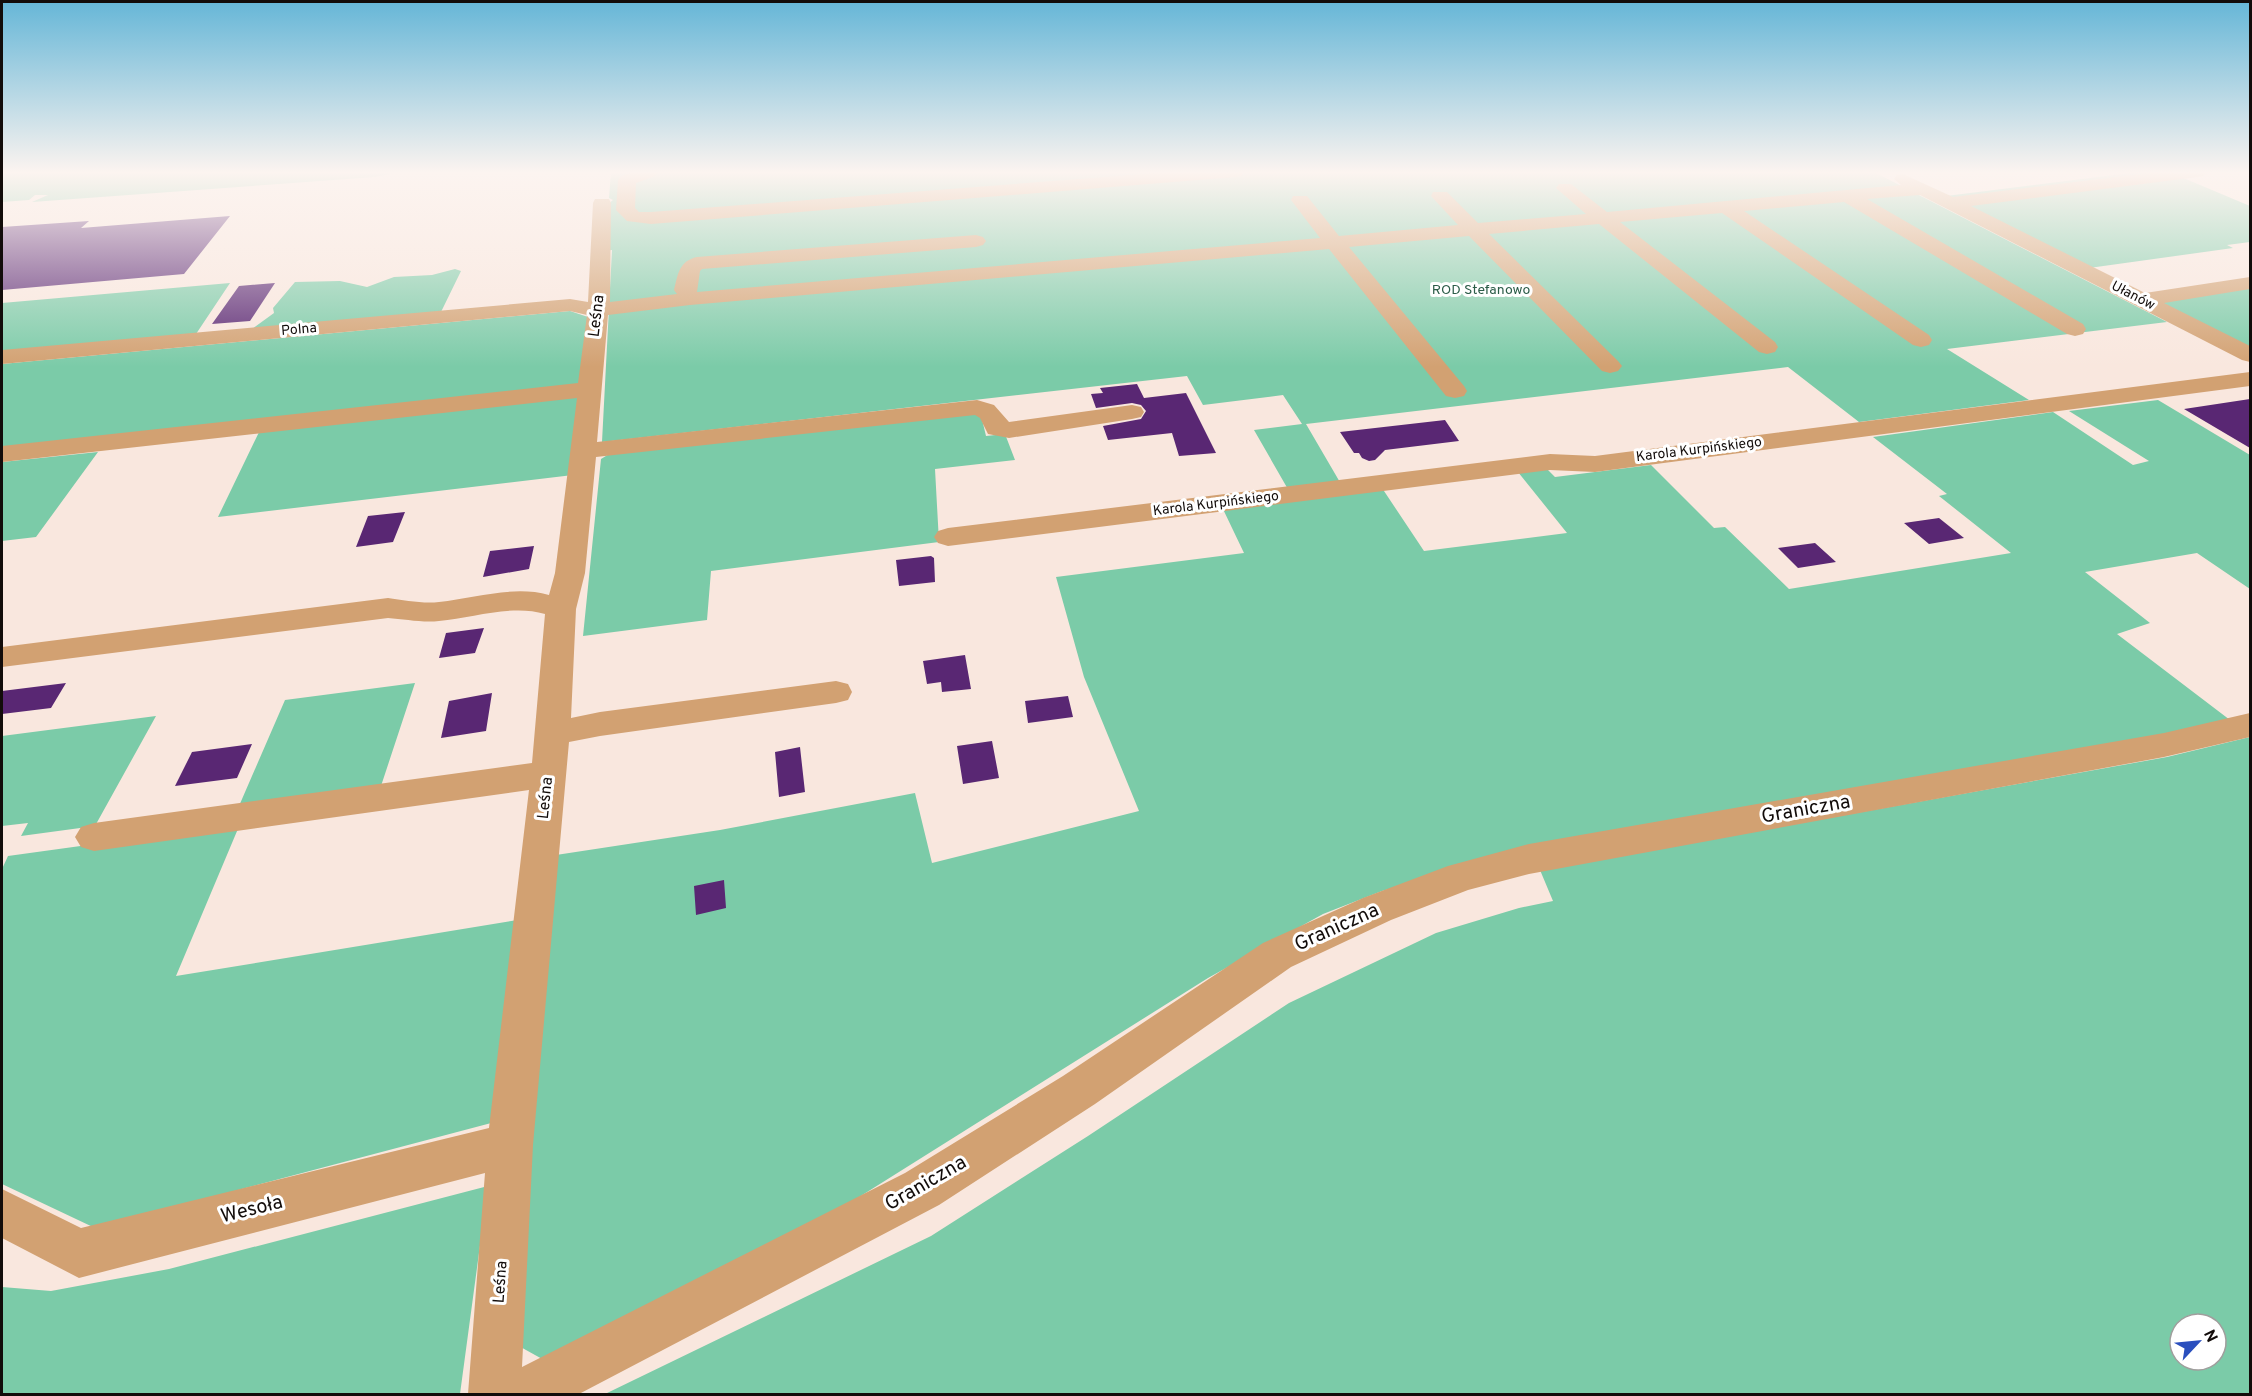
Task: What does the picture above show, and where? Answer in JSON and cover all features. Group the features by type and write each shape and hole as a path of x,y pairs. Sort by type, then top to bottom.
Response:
{"street":[{"name":"Leśna","path":"494,1395 510,1145 553,734 561,609 571,562 596,310 601,281 602,237"},
{"path":"1330,237 1455,391"},
{"name":"Polna","path":"2,357 570,306 596,310 1392,237"},
{"path":"1480,237 1610,366"},
{"path":"1628,237 1767,347"},
{"path":"1771,237 1921,340"},
{"path":"1918,237 2075,329"},
{"name":"Ułanów","path":"2017,237 2250,355"},
{"path":"690,300 685,290 690,268 697,263 976,241"},
{"path":"2142,300 2250,283"},
{"name":"Karola Kurpińskiego","path":"948,537 1550,462 1595,464 2250,379"},
{"path":"2,454 589,389"},
{"path":"582,451 977,407 986,409 996,429 1009,430 1132,412"},
{"path":"2,657 387,608 436,612 507,602 535,601 561,609"},
{"path":"553,734 600,724 836,692"},
{"name":"Graniczna","path":"525,1395 922,1189 1079,1090 1277,955 1377,909 1461,877 1529,859 2164,745 2250,725"},
{"path":"94,837 549,774"},
{"name":"Wesoła","path":"2,1214 79,1253 510,1145"}],"green space":[{"name":"ROD Stefanowo","path":"605,237 2001,237 2167,322 1947,349 2029,400 1859,422 1788,367 1306,424 1341,484 1289,491 1254,430 1302,424 1283,395 1203,405 1187,376 602,442 612,250 604,251"},
{"path":"2027,237 2250,237 2250,242 2227,245 2233,248 2089,268"},
{"path":"455,269 461,271 441,312 252,329 274,313 273,308 295,282 340,281 367,287 394,277 432,275"},
{"path":"230,283 196,334 2,352 2,303"},
{"path":"2250,288 2250,349 2157,302"},
{"path":"570,311 588,317 582,388 2,447 2,364"},
{"path":"583,391 573,475 218,517 260,430"},
{"path":"2158,400 2250,455 2250,589 2197,553 2085,572 2150,623 2117,634 2230,720 2146,740 1516,853 1382,891 1323,914 1208,978 738,1273 544,1360 508,1340 556,855 720,830 915,793 932,863 1139,811 1084,677 1056,577 1244,553 1222,507 1382,488 1424,551 1567,533 1518,472 1546,468 1555,477 1651,465 1714,528 1725,527 1789,589 2011,553 1939,496 1947,494 1873,437 2053,412 2133,465 2149,461 2069,411"},
{"path":"969,411 981,415 986,436 1005,434 1015,460 935,469 939,542 711,571 707,620 583,636 601,459 614,451"},
{"path":"98,452 36,537 2,541 2,462"},
{"path":"415,683 381,786 239,806 285,700"},
{"path":"156,716 95,826 21,836 28,823 2,826 2,736"},
{"path":"2250,737 2250,1394 605,1394 931,1236 1088,1136 1289,1003 1436,933 1519,908 1553,901 1540,870 2167,757"},
{"path":"240,824 176,976 524,919 495,1122 95,1228 2,1184 2,869 8,856"},
{"path":"488,1186 460,1394 2,1394 2,1287 51,1291 169,1269"}],"building":[{"path":"2,237 213,237 184,274 2,290"},
{"path":"275,283 250,321 212,324 239,286"},
{"path":"1137,384 1144,398 1186,393 1216,453 1179,456 1172,433 1108,440 1103,426 1141,419 1146,411 1141,405 1132,403 1096,408 1091,394 1103,393 1100,388"},
{"path":"2250,399 2250,448 2184,409"},
{"path":"1445,420 1459,441 1385,450 1375,460 1369,461 1362,458 1359,453 1354,453 1340,432"},
{"path":"405,512 393,542 356,547 368,516"},
{"path":"1939,518 1964,538 1929,544 1904,523"},
{"path":"1815,543 1836,562 1798,568 1778,548"},
{"path":"534,546 529,569 483,577 490,551"},
{"path":"931,556 934,558 935,582 899,586 896,560"},
{"path":"484,628 475,653 439,658 446,633"},
{"path":"965,655 971,689 942,692 941,682 927,684 923,661"},
{"path":"66,683 51,708 2,714 2,691"},
{"path":"492,693 486,731 441,738 449,701"},
{"path":"1068,696 1073,717 1028,723 1025,701"},
{"path":"992,741 999,778 963,784 957,746"},
{"path":"252,744 237,778 175,786 192,752"},
{"path":"800,747 805,792 779,797 775,752"},
{"path":"724,880 726,908 696,915 694,886"}]}
